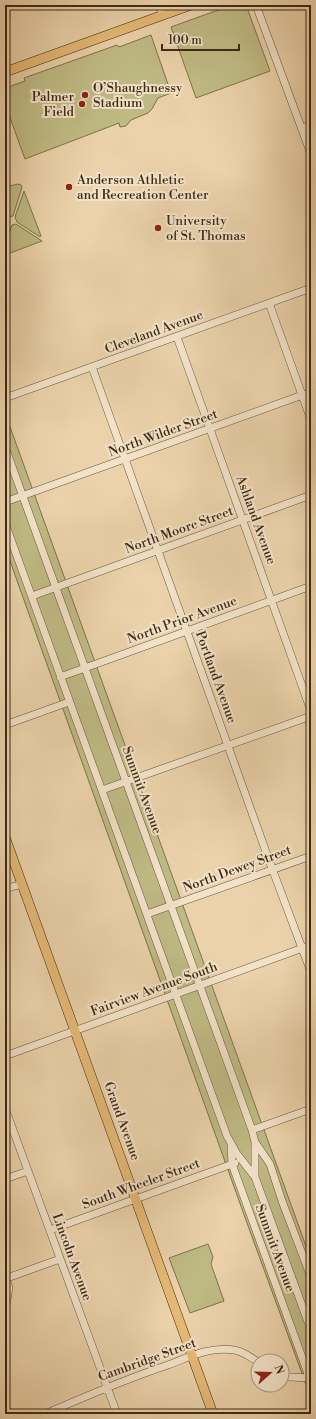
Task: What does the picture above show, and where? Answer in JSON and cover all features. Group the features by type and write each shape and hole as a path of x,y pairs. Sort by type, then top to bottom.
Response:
{"main road":[{"path":"5,72 192,5"},
{"name":"Grand Avenue","path":"5,837 213,1414"}],"street":[{"path":"159,5 163,15"},
{"path":"256,5 311,154"},
{"path":"302,128 311,125"},
{"name":"Cleveland Avenue","path":"5,398 311,288"},
{"path":"269,303 311,420"},
{"name":"Ashland Avenue","path":"177,337 311,711"},
{"name":"Portland Avenue","path":"92,367 311,972"},
{"name":"North Wilder Street","path":"5,502 311,392"},
{"name":"Summit Avenue","path":"5,447 201,985 252,1130 255,1142 255,1177"},
{"name":"North Moore Street","path":"32,596 311,495"},
{"name":"Summit Avenue","path":"5,522 227,1136 241,1160 255,1177 311,1330"},
{"name":"North Prior Avenue","path":"60,676 311,586"},
{"path":"5,725 69,702"},
{"path":"102,790 311,716"},
{"name":"North Dewey Street","path":"147,914 311,856"},
{"path":"5,889 22,884"},
{"name":"Fairview Avenue South","path":"5,1056 311,945"},
{"name":"Lincoln Avenue","path":"5,1108 117,1414"},
{"path":"252,1130 311,1109"},
{"name":"Summit Avenue","path":"255,1142 270,1164 282,1201 310,1272"},
{"name":"Summit Avenue","path":"231,1144 232,1164 311,1379"},
{"name":"South Wheeler Street","path":"50,1230 241,1160"},
{"path":"5,1179 28,1171"},
{"path":"5,1311 9,1295 6,1276 60,1259"},
{"name":"Cambridge Street","path":"45,1414 107,1387 213,1350 233,1350 243,1352 250,1357"},
{"path":"290,1377 311,1379"}],"shaded area":[{"path":"5,5 10,15 5,58"},
{"path":"232,5 246,5 270,71 196,98 171,27"},
{"name":"O’Shaughnessy Stadium","path":"151,35 171,93 158,98 148,113 131,120 126,126 120,127 119,123 25,159 5,104 5,98 11,86 25,81 24,78 117,45 119,47"},
{"path":"18,184 22,187 13,216 9,217 5,214 5,196 10,186"},
{"path":"24,191 41,236 40,237 17,222 15,217"},
{"path":"5,217 9,224 5,240"},
{"path":"16,224 42,241 5,255 5,246 12,225"},
{"path":"5,413 311,1260 311,1398 5,547"},
{"path":"208,1244 213,1257 211,1264 224,1301 190,1313 169,1258"}],"place":[{"name":"O’Shaughnessy Stadium","path":"85,95"},
{"name":"Palmer Field","path":"82,104"},
{"name":"Anderson Athletic and Recreation Center","path":"69,187"},
{"name":"University of St. Thomas","path":"158,228"}]}
